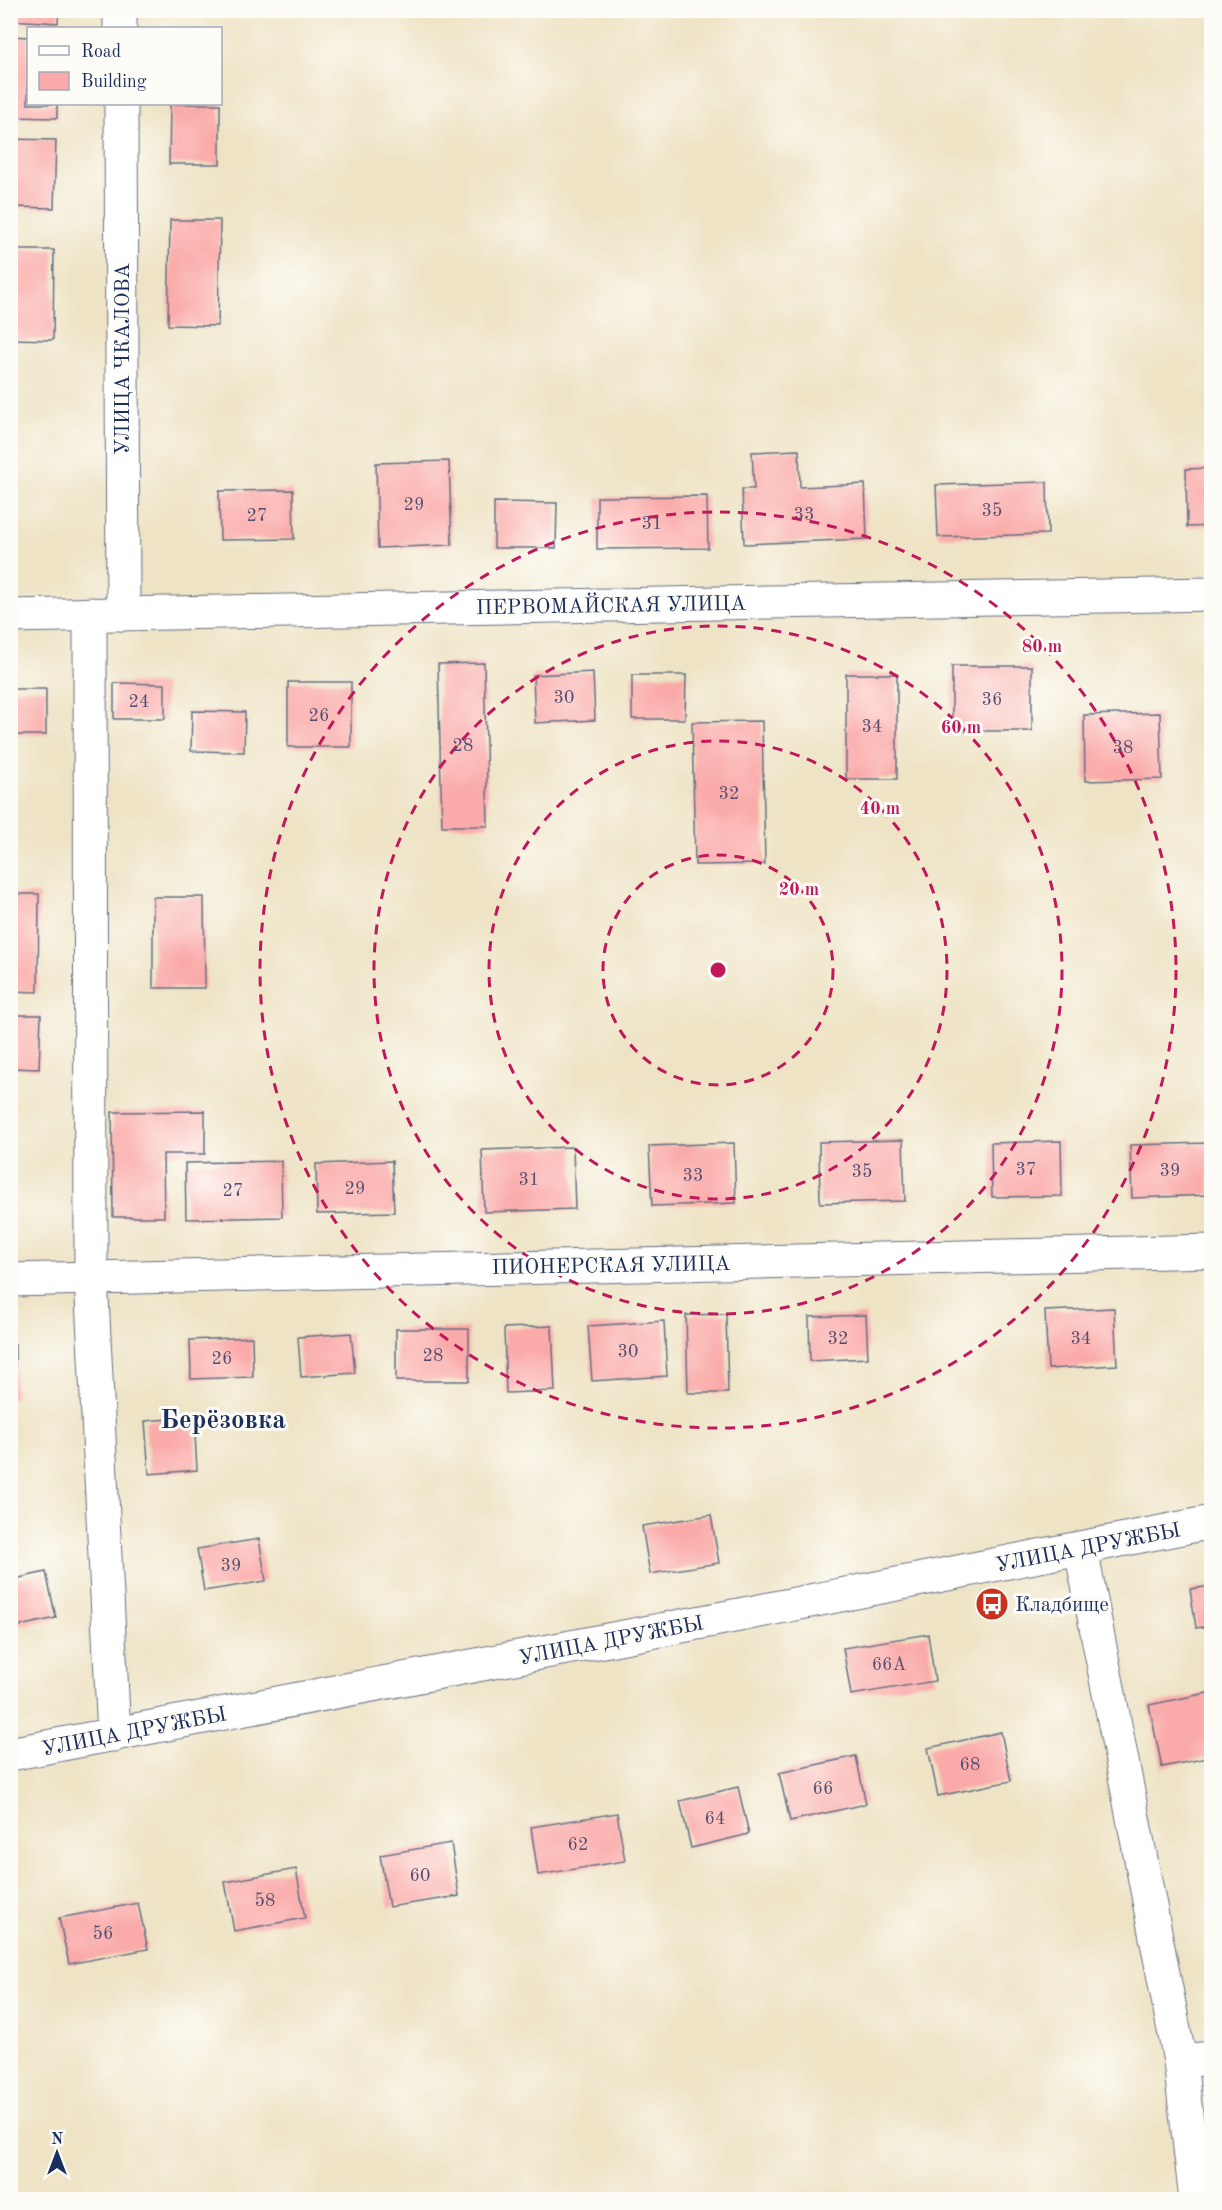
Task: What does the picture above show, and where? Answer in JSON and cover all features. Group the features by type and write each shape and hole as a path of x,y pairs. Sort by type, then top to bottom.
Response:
{"street":[{"path":"120,10 120,27"},
{"name":"УЛИЦА ЧКАЛОВА","path":"121,105 123,614"},
{"name":"ПЕРВОМАЙСКАЯ УЛИЦА","path":"10,616 1212,594"},
{"path":"90,614 91,1278 114,1735"},
{"name":"ПИОНЕРСКАЯ УЛИЦА","path":"10,1280 1212,1251"},
{"name":"УЛИЦА ДРУЖБЫ","path":"10,1754 1212,1522"},
{"path":"1081,1549 1180,2061 1196,2199"},
{"path":"1180,2061 1212,2058"}],"building":[{"path":"10,10 59,10 58,23 10,20"},
{"path":"10,36 27,37 27,105 57,105 57,118 10,117"},
{"path":"170,105 220,105 220,164 169,164"},
{"path":"10,139 56,140 54,208 10,207"},
{"path":"170,220 220,220 218,326 168,325"},
{"path":"10,250 54,250 53,340 10,339"},
{"path":"799,450 800,487 865,484 867,539 744,544 742,489 754,489 752,452"},
{"path":"449,461 452,545 378,548 376,463"},
{"path":"1212,468 1212,526 1187,527 1186,469"},
{"path":"1047,482 1048,534 938,537 936,485"},
{"path":"293,490 294,539 220,540 219,491"},
{"path":"707,496 708,548 597,549 597,497"},
{"path":"494,502 557,503 556,548 494,548"},
{"path":"484,663 488,826 442,826 438,664"},
{"path":"952,666 1032,666 1032,731 952,731"},
{"path":"593,672 595,720 535,723 533,675"},
{"path":"846,674 897,674 897,779 846,779"},
{"path":"632,675 686,675 685,719 632,719"},
{"path":"288,682 351,682 351,747 288,747"},
{"path":"114,683 165,684 165,719 114,719"},
{"path":"10,689 46,689 46,735 10,735"},
{"path":"192,711 245,712 244,752 191,751"},
{"path":"1160,713 1162,779 1085,781 1084,715"},
{"path":"762,721 765,864 695,865 692,722"},
{"path":"10,894 39,894 38,992 10,991"},
{"path":"153,897 204,897 205,988 153,988"},
{"path":"10,1015 41,1015 39,1069 10,1068"},
{"path":"205,1111 205,1154 163,1154 164,1217 113,1217 112,1112"},
{"path":"903,1140 905,1201 820,1203 819,1142"},
{"path":"1061,1141 1062,1196 992,1197 991,1143"},
{"path":"734,1143 736,1203 652,1206 649,1146"},
{"path":"1208,1143 1210,1195 1132,1198 1130,1145"},
{"path":"573,1147 575,1209 484,1212 482,1150"},
{"path":"281,1161 282,1217 186,1219 185,1163"},
{"path":"392,1161 394,1212 317,1214 316,1164"},
{"path":"1114,1308 1117,1365 1048,1369 1045,1311"},
{"path":"726,1314 728,1393 688,1393 686,1315"},
{"path":"866,1315 868,1358 810,1361 809,1317"},
{"path":"664,1321 667,1376 592,1381 588,1326"},
{"path":"552,1326 555,1391 506,1393 504,1328"},
{"path":"396,1329 469,1329 469,1381 396,1381"},
{"path":"351,1333 355,1373 301,1377 298,1337"},
{"path":"252,1337 253,1377 191,1379 190,1340"},
{"path":"10,1344 15,1344 15,1398 10,1398"},
{"path":"194,1417 197,1470 149,1474 145,1421"},
{"path":"711,1515 719,1563 650,1574 642,1526"},
{"path":"259,1539 266,1581 204,1591 197,1549"},
{"path":"46,1572 56,1618 10,1628 10,1580"},
{"path":"1212,1586 1212,1626 1196,1628 1190,1589"},
{"path":"928,1634 935,1681 851,1695 843,1648"},
{"path":"1212,1692 1212,1757 1162,1767 1149,1705"},
{"path":"1001,1732 1011,1781 938,1796 928,1748"},
{"path":"856,1756 866,1804 790,1821 779,1773"},
{"path":"738,1787 749,1834 691,1848 680,1801"},
{"path":"617,1813 625,1861 538,1875 531,1827"},
{"path":"451,1843 459,1896 389,1907 380,1855"},
{"path":"296,1869 305,1918 234,1931 225,1882"},
{"path":"138,1903 148,1949 69,1964 59,1918"}],"place":[{"name":"Кладбище","path":"992,1604"}],"district":[{"name":"Берёзовка","path":"223,1419"}]}
